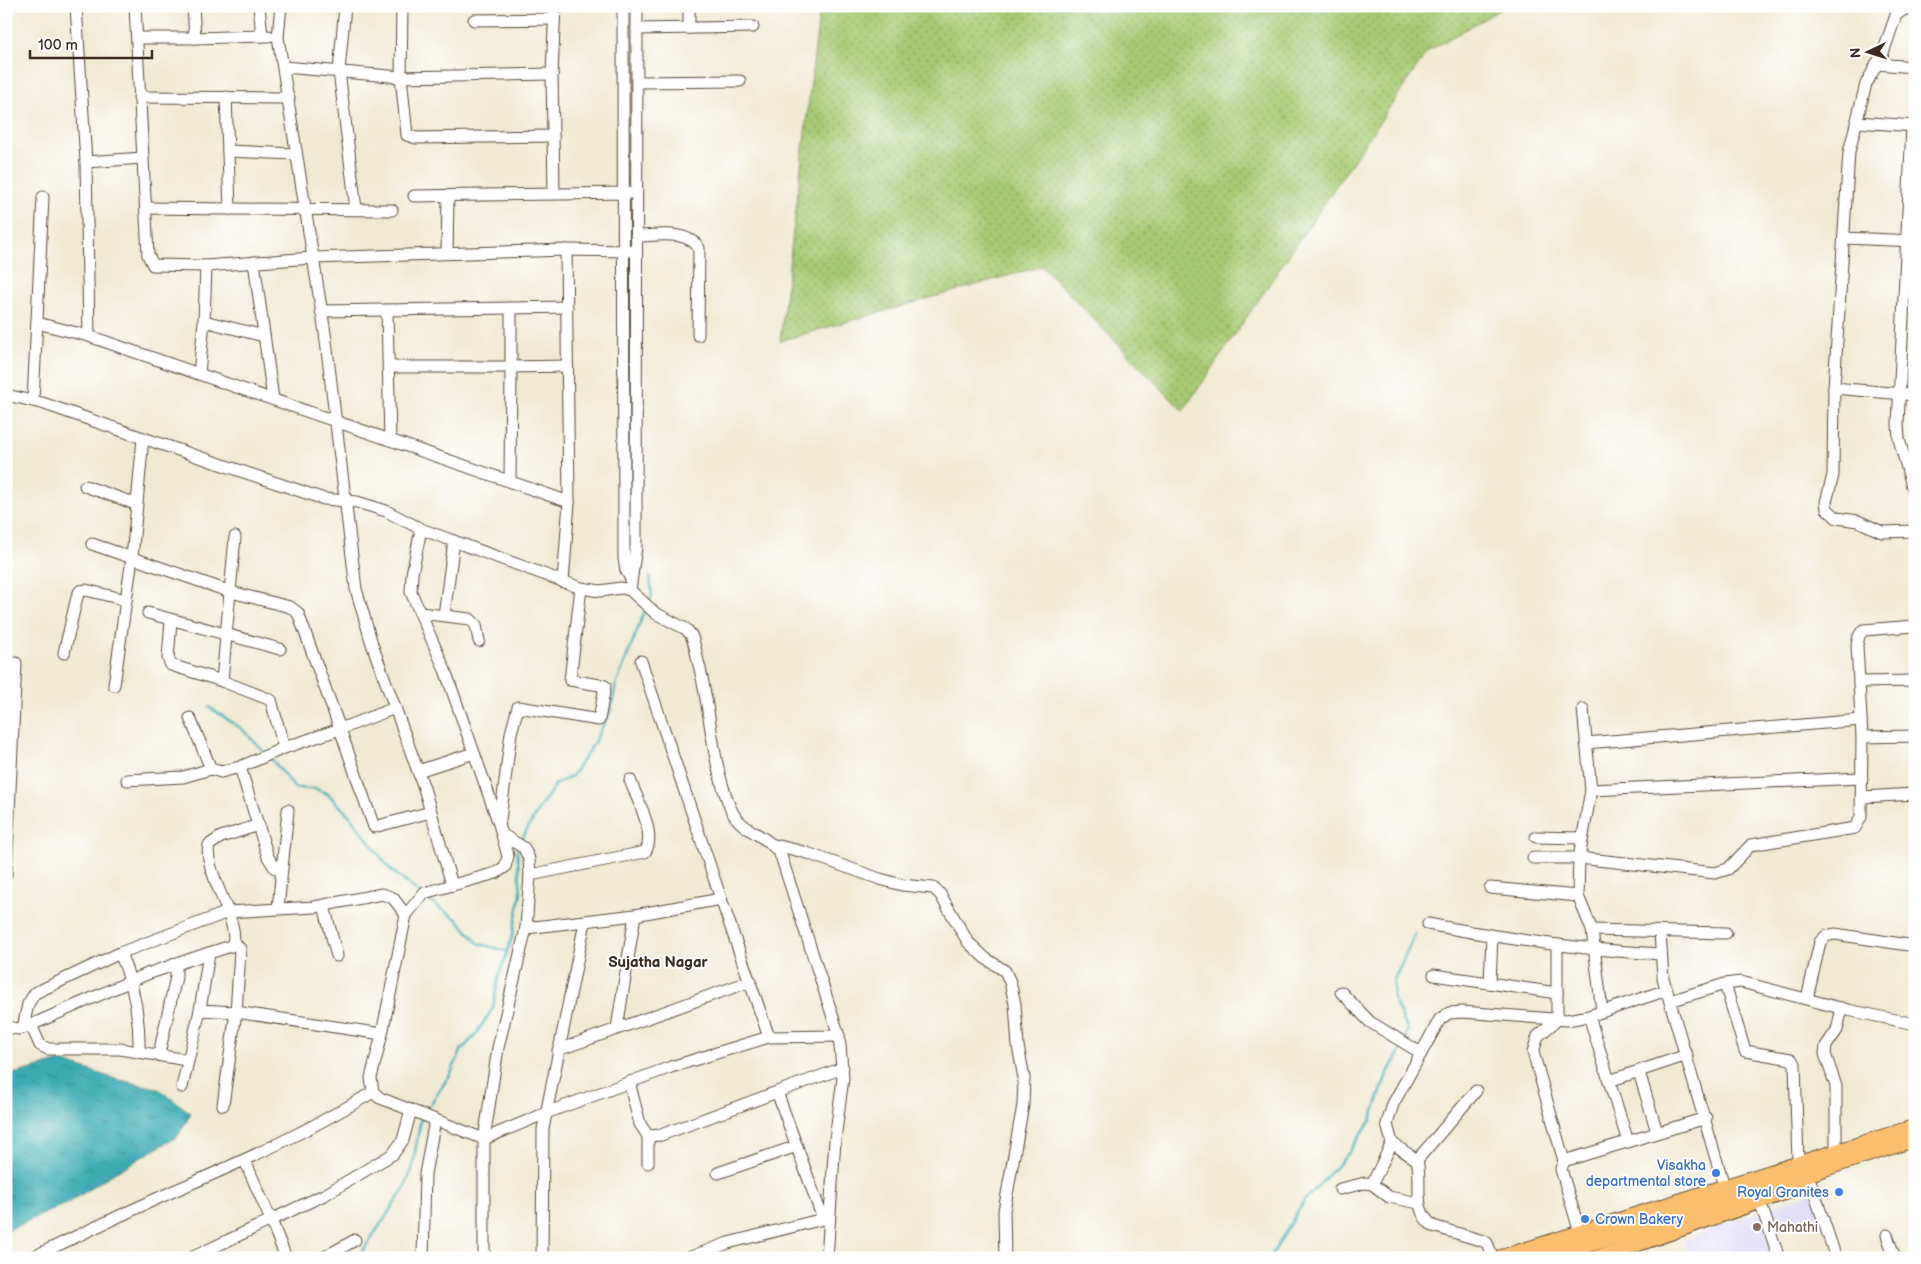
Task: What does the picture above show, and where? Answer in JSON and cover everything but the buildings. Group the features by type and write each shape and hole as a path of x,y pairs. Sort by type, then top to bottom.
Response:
{"main road":[{"path":"1597,1258 1756,1190 1798,1162 1915,1127"},
{"path":"1543,1258 1915,1139"},
{"path":"1500,1258 1724,1186 1756,1190 1812,1183 1915,1148"}],"street":[{"path":"76,6 86,162 89,336"},
{"path":"135,6 148,255 153,265 162,267 206,266 312,258 447,252 636,251"},
{"path":"193,6 195,38"},
{"path":"259,6 262,36"},
{"path":"282,6 278,37 289,98 304,211 337,421 353,571 359,604 418,771 452,885"},
{"path":"345,6 339,72 356,209"},
{"path":"402,6 401,77 407,135 416,138 553,136"},
{"path":"554,192 552,74 555,6"},
{"path":"689,28 690,6"},
{"path":"1915,10 1904,9 1896,15 1887,44 1866,84 1849,152 1834,388 1833,475 1827,495 1827,509 1837,518 1858,521 1882,532 1915,532"},
{"path":"631,585 636,547 637,11 623,11 624,559 626,570 631,585 647,606 655,613 686,629 693,639 707,694 712,738 730,808 740,823 775,845 804,852 902,885 933,888 940,894 968,942 985,958 1005,971 1010,982 1015,1004 1018,1046 1024,1078 1023,1104 1004,1211 1006,1258"},
{"path":"474,20 554,19"},
{"path":"637,29 753,27"},
{"path":"137,38 278,37"},
{"path":"1876,64 1915,67"},
{"path":"284,67 401,77 552,74"},
{"path":"637,82 740,81"},
{"path":"139,97 289,98"},
{"path":"226,97 230,208"},
{"path":"1857,122 1913,126 1911,241 1898,394 1899,438 1915,497"},
{"path":"228,151 296,154"},
{"path":"86,162 143,158"},
{"path":"414,196 636,192"},
{"path":"447,252 448,196"},
{"path":"33,401 42,198"},
{"path":"146,208 230,208 304,211 392,210"},
{"path":"636,236 683,236 691,238 699,248 698,335"},
{"path":"1844,238 1911,241"},
{"path":"563,582 569,502 566,250"},
{"path":"254,262 273,399"},
{"path":"199,374 204,321 206,266"},
{"path":"321,311 567,307"},
{"path":"510,482 511,308"},
{"path":"387,311 390,368 390,440"},
{"path":"204,321 264,336"},
{"path":"37,323 89,336 569,502"},
{"path":"390,368 567,366"},
{"path":"1834,388 1915,395"},
{"path":"6,395 33,401 324,499 362,504 386,511 421,529 581,588 600,591 631,585"},
{"path":"114,685 132,558 143,438"},
{"path":"85,486 136,504"},
{"path":"421,529 411,586 413,598 445,670 503,835 508,856 507,863 502,870 482,878 452,885 420,898 406,915 382,1034 371,1078 372,1092 380,1098 484,1139 546,1113 629,1082 769,1037 839,1036"},
{"path":"222,681 231,592 234,537"},
{"path":"444,616 454,541"},
{"path":"92,544 231,592 290,607 298,613 374,827 431,812"},
{"path":"499,824 511,733 518,707 599,720 605,686 570,680 581,588"},
{"path":"64,653 78,594 86,590 126,600"},
{"path":"148,613 280,650"},
{"path":"420,614 466,617 474,621 479,641"},
{"path":"171,621 169,663 178,668 222,681 271,700 273,753"},
{"path":"1533,858 1579,858 1715,873 1723,872 1751,844 1855,828 1859,823 1862,797 1862,737 1857,645 1859,636 1862,630 1915,626"},
{"path":"641,661 769,1037"},
{"path":"6,875 10,707 16,663"},
{"path":"1859,682 1915,681"},
{"path":"127,780 183,777 211,769 221,772 240,767 395,708"},
{"path":"1583,708 1591,790 1579,858 1578,896 1592,930 1602,1011"},
{"path":"190,718 211,769"},
{"path":"1586,743 1860,720"},
{"path":"1862,737 1915,736"},
{"path":"418,771 474,753"},
{"path":"240,767 270,862 275,868 282,871"},
{"path":"1591,790 1862,778"},
{"path":"530,876 645,852 650,846 650,834 630,780"},
{"path":"1862,797 1915,794"},
{"path":"278,908 288,810"},
{"path":"223,1105 236,1012 240,952 234,942 228,912 211,870 207,854 208,845 221,837 259,825"},
{"path":"484,1258 484,1139 498,1048 526,928 530,876 529,859 520,845 503,835"},
{"path":"1536,837 1582,838"},
{"path":"775,845 781,856 839,1036 843,1068 826,1218 826,1258"},
{"path":"1490,888 1578,896"},
{"path":"187,1060 120,1049 48,1049 40,1045 27,1026 28,1004 35,994 120,953 228,912 324,906 373,894 386,894 394,898 406,915"},
{"path":"526,928 635,915 721,899"},
{"path":"324,906 337,956"},
{"path":"617,1028 635,915"},
{"path":"542,1258 542,1151 546,1113 585,922"},
{"path":"1428,924 1492,936 1594,950 1660,954"},
{"path":"1592,930 1726,933"},
{"path":"1660,932 1661,968 1706,1118 1724,1186"},
{"path":"1807,999 1820,942 1826,936 1835,934 1915,946"},
{"path":"1490,984 1492,936"},
{"path":"6,1027 27,1026 176,963 228,948 234,942"},
{"path":"1557,945 1557,1020 1534,1040 1533,1052 1564,1161 1561,1169 1580,1233"},
{"path":"120,953 132,981 138,1013 139,1052"},
{"path":"182,1087 200,1010 209,953"},
{"path":"159,1054 176,977 176,963"},
{"path":"1434,975 1557,994"},
{"path":"558,1050 751,981"},
{"path":"1372,1184 1392,1143 1387,1124 1388,1117 1440,1019 1449,1013 1557,1020 1588,1016 1669,996 1741,982 1842,1008 1915,1024"},
{"path":"1725,984 1745,1051 1794,1061 1798,1162"},
{"path":"1341,992 1370,1022 1421,1053"},
{"path":"1836,1151 1836,1086 1825,1054 1826,1046 1837,1030 1842,1008"},
{"path":"200,1010 236,1012 382,1034"},
{"path":"1588,1016 1628,1142"},
{"path":"1609,1081 1687,1055"},
{"path":"648,1136 661,1135 843,1068"},
{"path":"1638,1072 1657,1132"},
{"path":"629,1082 640,1124 648,1136 648,1162"},
{"path":"1476,1091 1417,1160 1419,1203 1422,1214 1433,1226 1483,1241 1487,1244 1493,1258"},
{"path":"31,1258 175,1191 245,1161 319,1125 372,1092"},
{"path":"778,1092 796,1146 826,1218"},
{"path":"191,1258 326,1194 393,1154 403,1140 414,1112"},
{"path":"1564,1161 1706,1118"},
{"path":"424,1258 425,1174 433,1119"},
{"path":"1392,1143 1417,1160"},
{"path":"718,1174 796,1146"},
{"path":"245,1161 286,1258"},
{"path":"1340,1189 1365,1183 1372,1184 1390,1197 1419,1203"},
{"path":"1812,1183 1836,1258"},
{"path":"1756,1190 1779,1258"},
{"path":"688,1258 728,1243 826,1218"},
{"path":"1887,1235 1895,1258"},
{"path":"323,1258 354,1240"}],"shaded area":[{"name":"Mahathi","path":"1812,1192 1819,1218 1766,1235 1774,1258 1690,1258 1684,1240"}],"green space":[{"path":"820,6 1506,6 1428,51 1183,411 1042,266 780,341"}],"water":[{"path":"62,1061 115,1079 157,1088 191,1113 178,1136 106,1178 70,1202 6,1231 6,1076"}],"waterway":[{"path":"649,602 652,596 650,577"},
{"path":"520,842 556,784 572,776 594,743 611,710 616,685 645,610"},
{"path":"209,707 242,729 264,752"},
{"path":"270,757 295,788 316,789 328,794 350,816 390,869 419,893"},
{"path":"426,1111 451,1073 462,1049 474,1037 493,1008 498,979 512,938 521,893 517,849"},
{"path":"425,898 458,920 478,943 506,951"},
{"path":"1405,1039 1408,1030 1393,998 1394,980 1415,934"},
{"path":"1270,1258 1304,1201 1347,1155 1371,1120 1387,1074 1403,1047"},
{"path":"358,1258 404,1189 412,1169 421,1118"}],"place":[{"name":"Visakha departmental store","path":"1716,1173"},
{"name":"Royal Granites","path":"1839,1192"},
{"name":"Crown Bakery","path":"1585,1219"},
{"name":"Mahathi","path":"1757,1227"}],"district":[{"name":"Sujatha Nagar","path":"658,962"}]}
